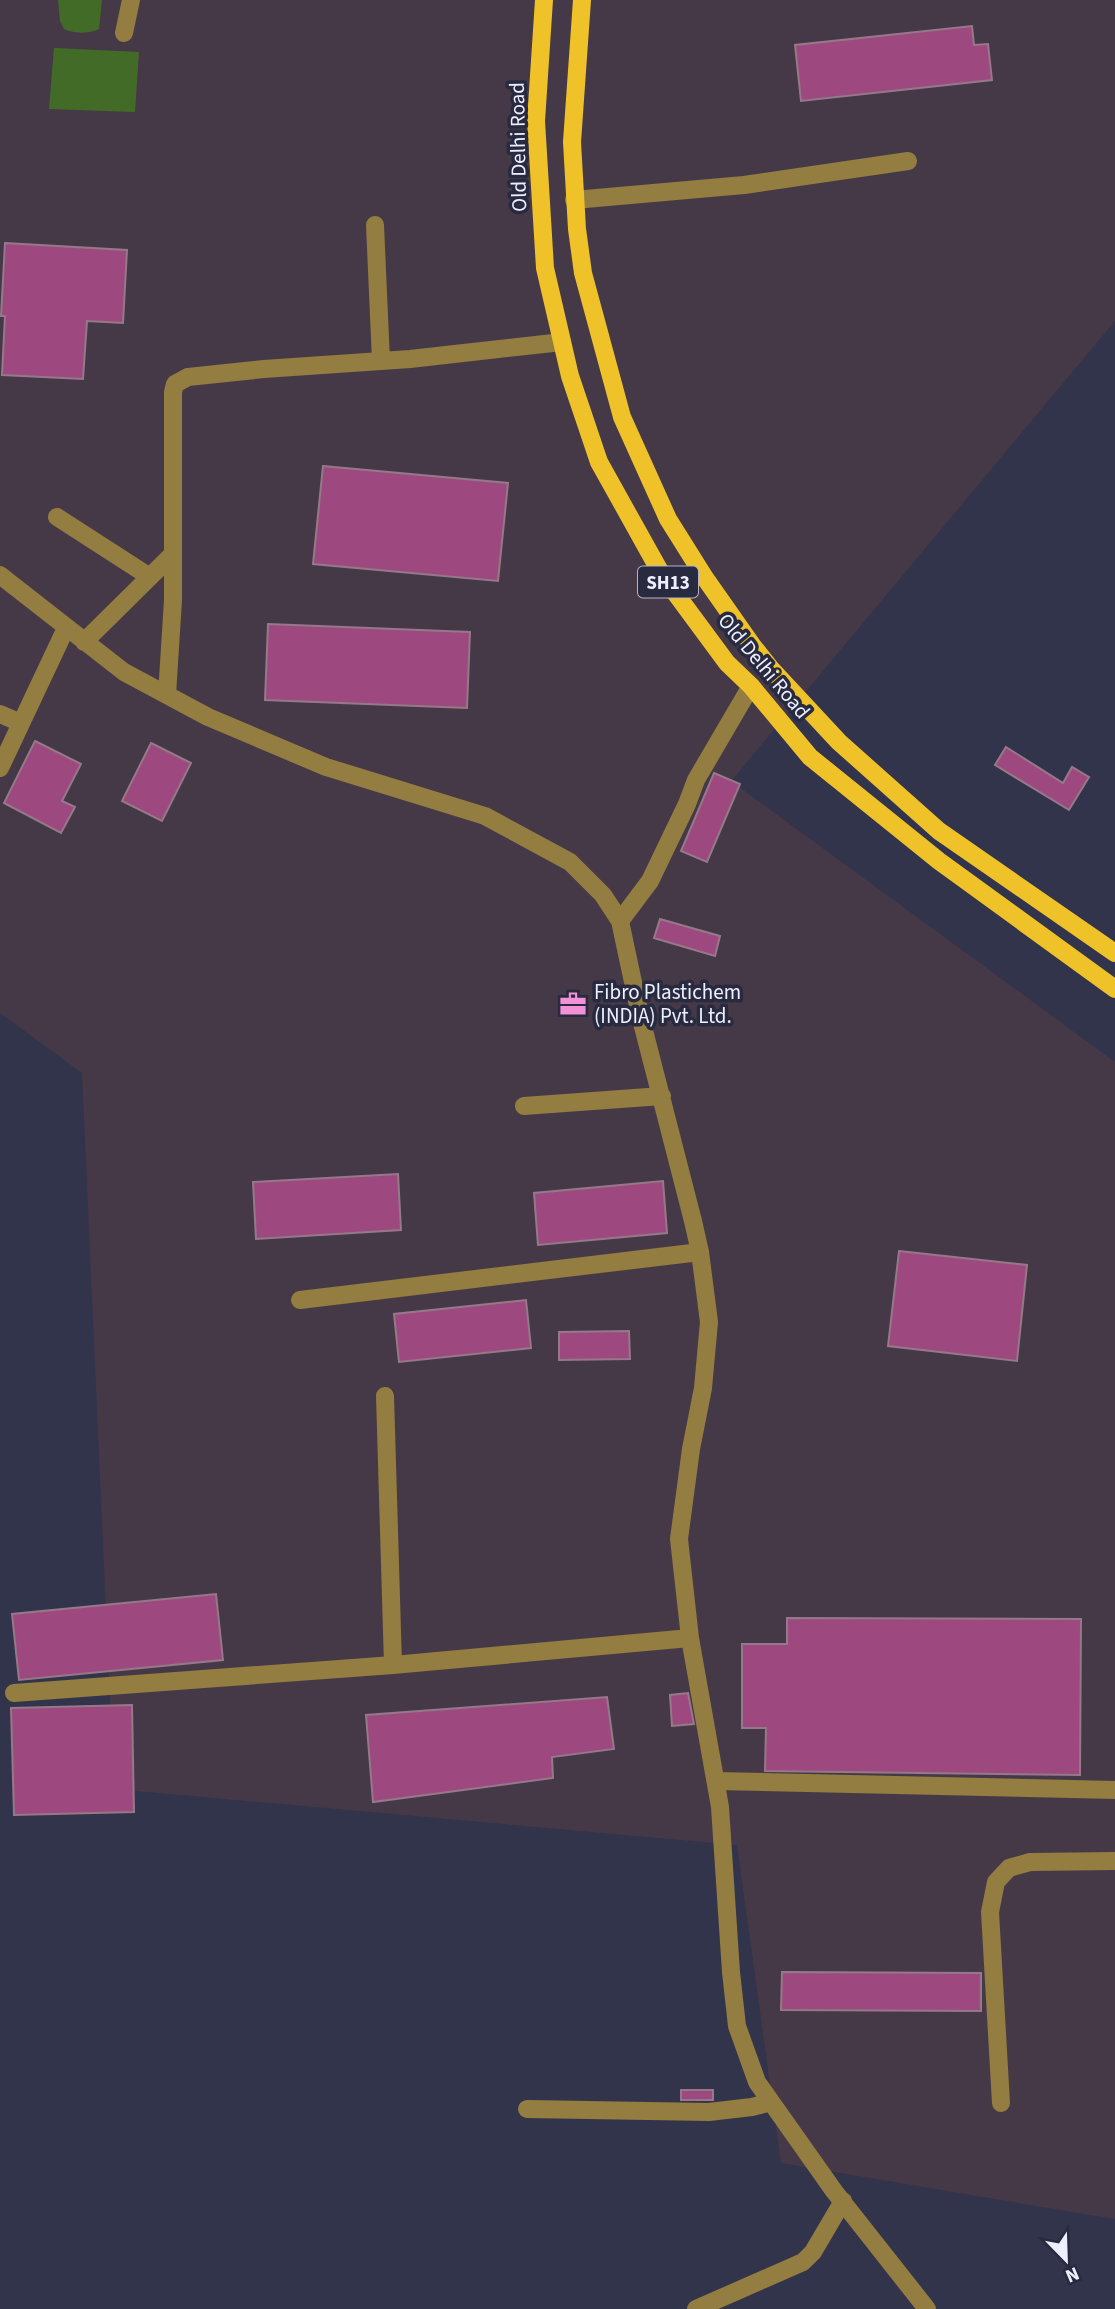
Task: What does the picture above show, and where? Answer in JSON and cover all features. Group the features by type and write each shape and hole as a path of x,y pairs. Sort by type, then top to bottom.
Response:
{"main road":[{"name":"Old Delhi Road","path":"544,0 536,121 545,268 570,376 599,462 662,575 727,663 751,686 810,757 939,862 1115,989"},
{"name":"Old Delhi Road","path":"582,0 572,142 574,200 583,273 622,417 668,519 728,612 772,670 839,742 939,831 1115,953"}],"street":[{"path":"124,33 131,0"},
{"path":"574,200 744,185 908,161"},
{"path":"375,225 381,361"},
{"path":"167,695 173,600 175,384 188,377 562,342"},
{"path":"57,517 150,577"},
{"path":"84,642 173,554"},
{"path":"0,575 124,672 208,717 326,767 485,816 570,862 603,895 620,921 640,1015 699,1252 709,1322 703,1388 691,1449 679,1539 690,1638 720,1807 737,2025 757,2082 842,2201 927,2309"},
{"path":"0,768 66,628"},
{"path":"620,921 650,881 696,780 751,686"},
{"path":"0,714 21,723"},
{"path":"524,1106 662,1096"},
{"path":"300,1300 699,1252"},
{"path":"385,1396 393,1665"},
{"path":"14,1693 393,1665 690,1638"},
{"path":"716,1781 1115,1790"},
{"path":"1001,2103 990,1912 996,1882 1009,1868 1030,1862 1115,1861"},
{"path":"527,2109 709,2112 771,2102"},
{"path":"696,2309 803,2262 813,2252 842,2201"}],"shaded area":[{"path":"0,0 1115,0 1115,321 731,781 1115,1062 1115,2219 781,2163 737,1845 114,1789 82,1073 0,1013"}],"green space":[{"path":"58,0 102,0 99,29 82,33 64,29 60,21"},
{"path":"54,48 139,52 135,112 49,109"}],"building":[{"path":"972,26 974,45 988,44 992,80 801,101 795,45"},
{"path":"5,243 127,250 123,323 87,321 83,379 2,375 5,316 1,316"},
{"path":"323,466 508,483 498,581 313,564"},
{"path":"268,624 470,632 467,708 265,700"},
{"path":"35,741 81,764 62,801 75,807 61,833 4,803"},
{"path":"151,743 191,763 162,821 122,801"},
{"path":"1006,747 1063,783 1072,767 1089,777 1069,810 995,765"},
{"path":"714,773 740,784 707,862 681,851"},
{"path":"660,919 720,936 715,956 654,938"},
{"path":"398,1174 401,1230 256,1239 253,1182"},
{"path":"663,1181 667,1233 538,1245 534,1193"},
{"path":"899,1251 1027,1265 1017,1361 888,1346"},
{"path":"526,1300 531,1348 399,1362 394,1314"},
{"path":"629,1331 630,1359 559,1360 559,1332"},
{"path":"216,1594 223,1660 19,1680 12,1614"},
{"path":"787,1618 1081,1619 1080,1775 765,1771 766,1728 742,1728 742,1644 787,1644"},
{"path":"688,1693 694,1724 672,1726 670,1695"},
{"path":"607,1697 614,1749 552,1757 553,1778 373,1802 366,1715"},
{"path":"132,1705 134,1812 14,1815 11,1708"},
{"path":"782,1972 981,1973 981,2011 781,2010"},
{"path":"681,2090 713,2090 713,2100 681,2100"}],"place":[{"name":"Fibro Plastichem (INDIA) Pvt. Ltd.","path":"573,1004"}]}
